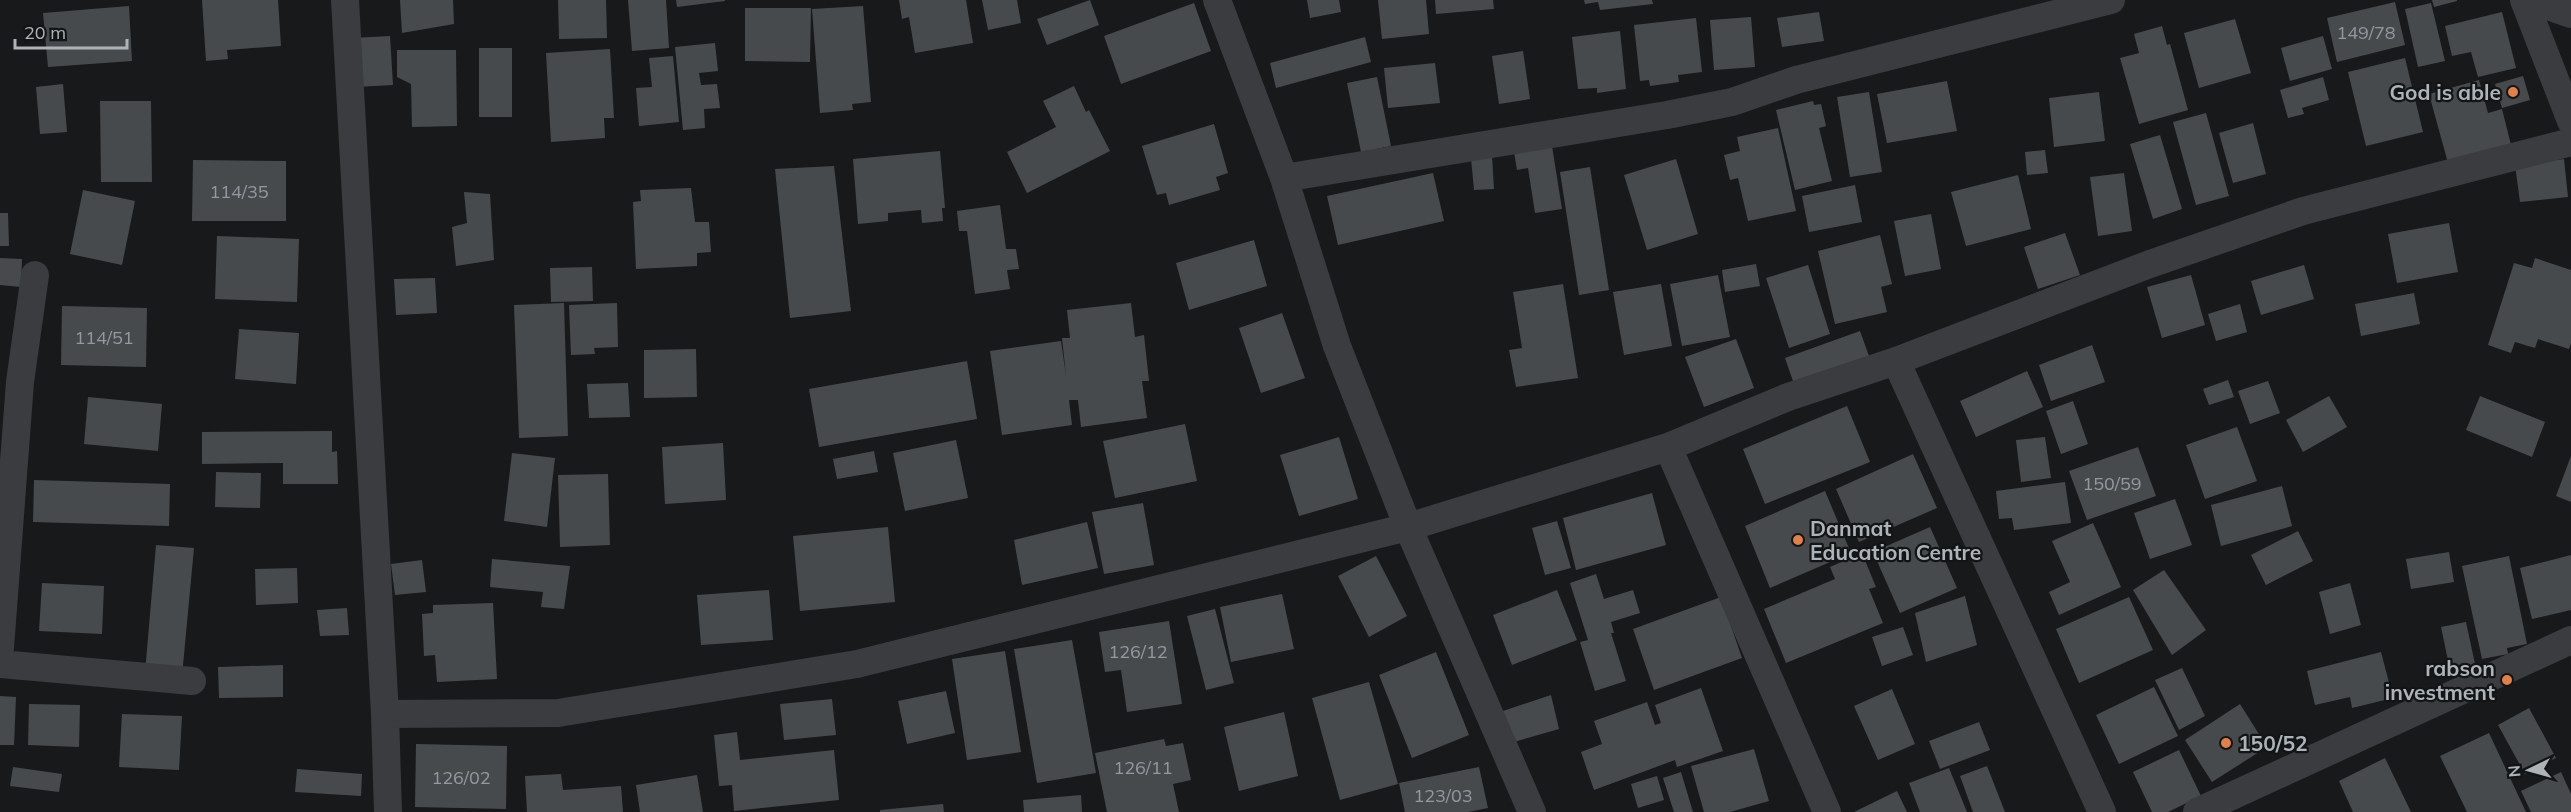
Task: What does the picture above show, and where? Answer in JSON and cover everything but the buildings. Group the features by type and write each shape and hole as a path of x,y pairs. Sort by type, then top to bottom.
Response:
{"street":[{"path":"345,0 385,714 388,812"},
{"path":"1217,0 1284,178 1337,346 1408,527 1532,812"},
{"path":"1284,178 1667,115 1732,102 1796,80 2051,7 2111,0"},
{"path":"2524,0 2571,121"},
{"path":"2531,0 2571,14"},
{"path":"385,714 558,713 858,664 1408,527 1668,447 1788,397 1896,361 2150,264 2303,211 2571,142"},
{"path":"0,648 20,382 35,275"},
{"path":"1896,361 2102,812"},
{"path":"1668,447 1827,812"},
{"path":"2197,812 2571,640"},
{"path":"0,664 192,681"}],"place":[{"name":"God is able","path":"2513,92"},
{"name":"Danmat Education Centre","path":"1798,540"},
{"name":"rabson investment","path":"2507,680"},
{"name":"150/52","path":"2226,743"}]}
